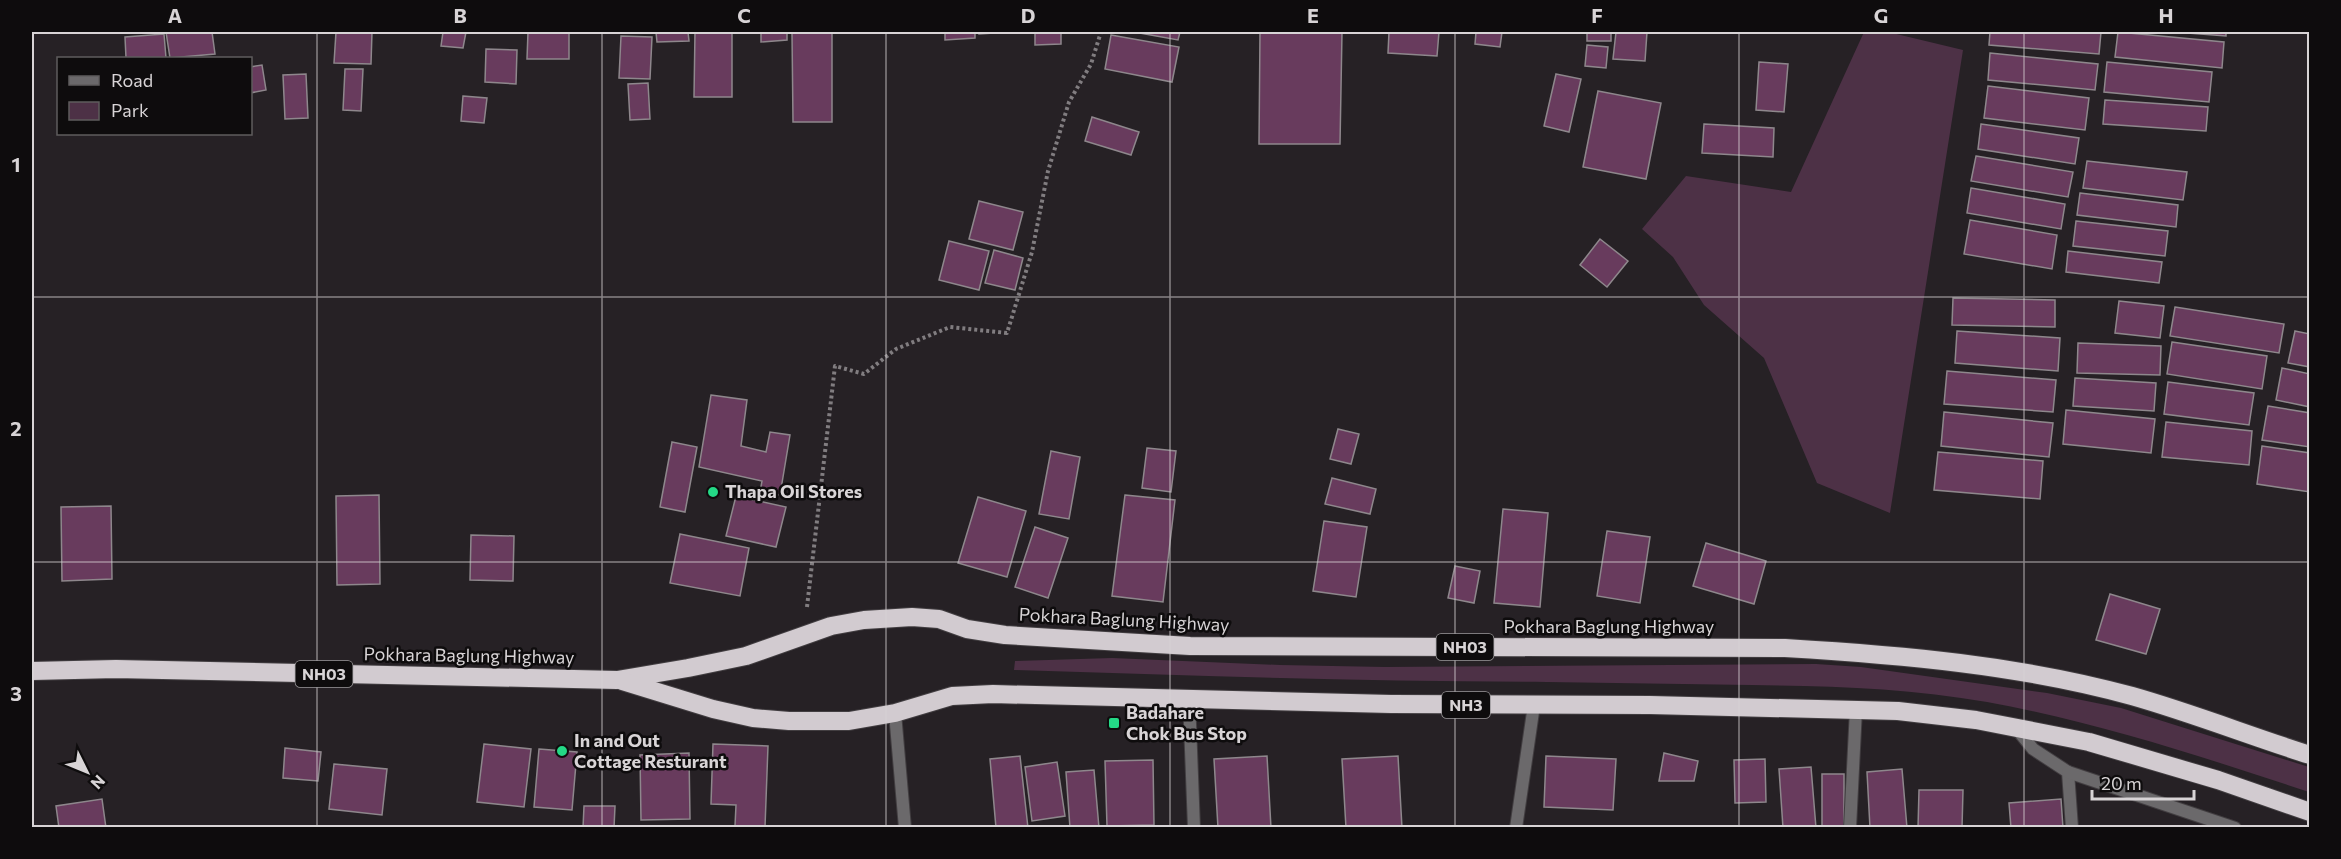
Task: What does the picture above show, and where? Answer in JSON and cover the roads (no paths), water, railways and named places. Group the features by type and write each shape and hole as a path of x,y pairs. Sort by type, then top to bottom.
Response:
{"highway":[{"name":"Pokhara Baglung Highway","path":"32,671 116,669 617,680 746,656 831,626 864,620 912,616 939,619 967,629 1005,635 1190,646 1785,648 1884,654 1974,664 2098,688 2184,711 2310,755"},
{"name":"Pokhara Baglung Highway","path":"617,680 702,706 753,718 820,722 849,721 895,713 952,696 993,694 1391,704 1650,705 1898,711 2014,726 2089,742 2157,761 2310,812"}],"street":[{"path":"1189,698 1194,828"},
{"path":"1516,828 1534,705"},
{"path":"1850,828 1856,709"},
{"path":"895,713 905,828"},
{"path":"2014,726 2033,749 2068,772 2235,828"},
{"path":"2068,772 2072,828"}],"place":[{"name":"Thapa Oil Stores","path":"713,492"},
{"name":"Badahare Chok Bus Stop","path":"1114,723"},
{"name":"In and Out Cottage Resturant","path":"562,751"}]}
